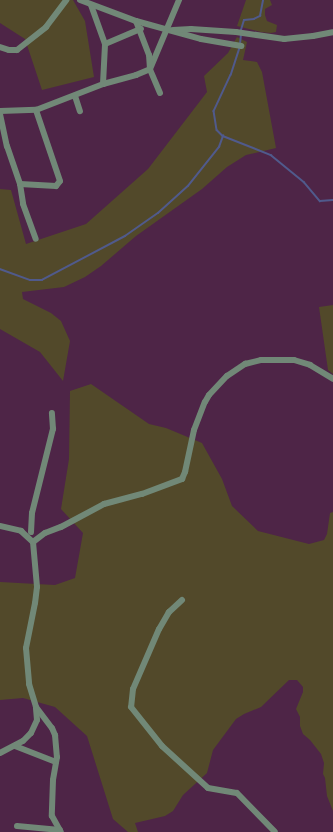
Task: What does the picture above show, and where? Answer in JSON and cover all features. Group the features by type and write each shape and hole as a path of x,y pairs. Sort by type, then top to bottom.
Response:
{"street":[{"path":"0,47 9,50 17,50 46,27 66,0"},
{"path":"80,0 136,21 201,39 242,46"},
{"path":"0,111 36,110 103,84 136,75 150,69 168,30 179,0"},
{"path":"91,5 105,44 103,84"},
{"path":"136,21 149,55 150,69 160,93"},
{"path":"105,44 140,29"},
{"path":"168,30 191,29 236,32 284,39 333,32"},
{"path":"75,96 80,111"},
{"path":"20,184 56,186 60,181 36,110"},
{"path":"0,114 7,146 20,184 23,204 36,239"},
{"path":"33,542 45,533 61,528 114,500 142,494 182,479 185,472 194,430 205,402 223,380 245,364 261,360 294,360 310,365 333,379"},
{"path":"31,532 32,514 53,430 52,413"},
{"path":"0,526 21,531 45,533"},
{"path":"0,753 14,746 31,733 37,720 36,707 29,684 26,648 36,596 33,542 21,531"},
{"path":"182,600 170,612 159,629 133,690 131,707 162,746 208,788 237,793 275,832"},
{"path":"36,707 52,728 55,735 56,762 53,780 52,816 61,831"},
{"path":"14,746 56,762"},
{"path":"17,826 61,831"}],"shaded area":[{"path":"0,0 73,0 85,21 94,77 42,90 25,39 0,23"},
{"path":"246,0 270,0 272,5 265,9 265,15 267,21 277,25 276,32 261,32 237,26"},
{"path":"237,37 247,42 243,60 257,62 262,72 276,148 246,155 227,167 202,189 136,236 101,266 85,277 64,287 22,292 23,299 51,313 61,321 70,341 63,381 40,352 0,329 0,189 11,190 26,244 86,224 148,169 207,92 204,76 228,53"},
{"path":"333,305 333,374 328,370 319,307"},
{"path":"91,384 149,424 166,428 202,443 222,479 232,506 258,531 309,544 324,540 327,534 330,513 333,512 333,811 327,796 325,778 323,774 324,763 321,754 303,734 300,726 300,717 296,709 303,692 303,687 297,680 289,680 261,707 236,719 213,750 207,773 183,795 173,811 165,816 135,823 138,832 128,832 113,819 87,736 55,707 23,698 0,700 0,582 55,585 75,578 83,533 61,509 69,459 70,391"}],"waterway":[{"path":"241,30 244,20 254,19 260,16 263,0"},
{"path":"240,44 241,34"},
{"path":"240,48 231,75 214,111 217,130 223,136 271,155 304,182 320,201 333,200"},
{"path":"0,269 30,280 42,280 125,236 158,213 188,186 219,147 223,136"}]}
